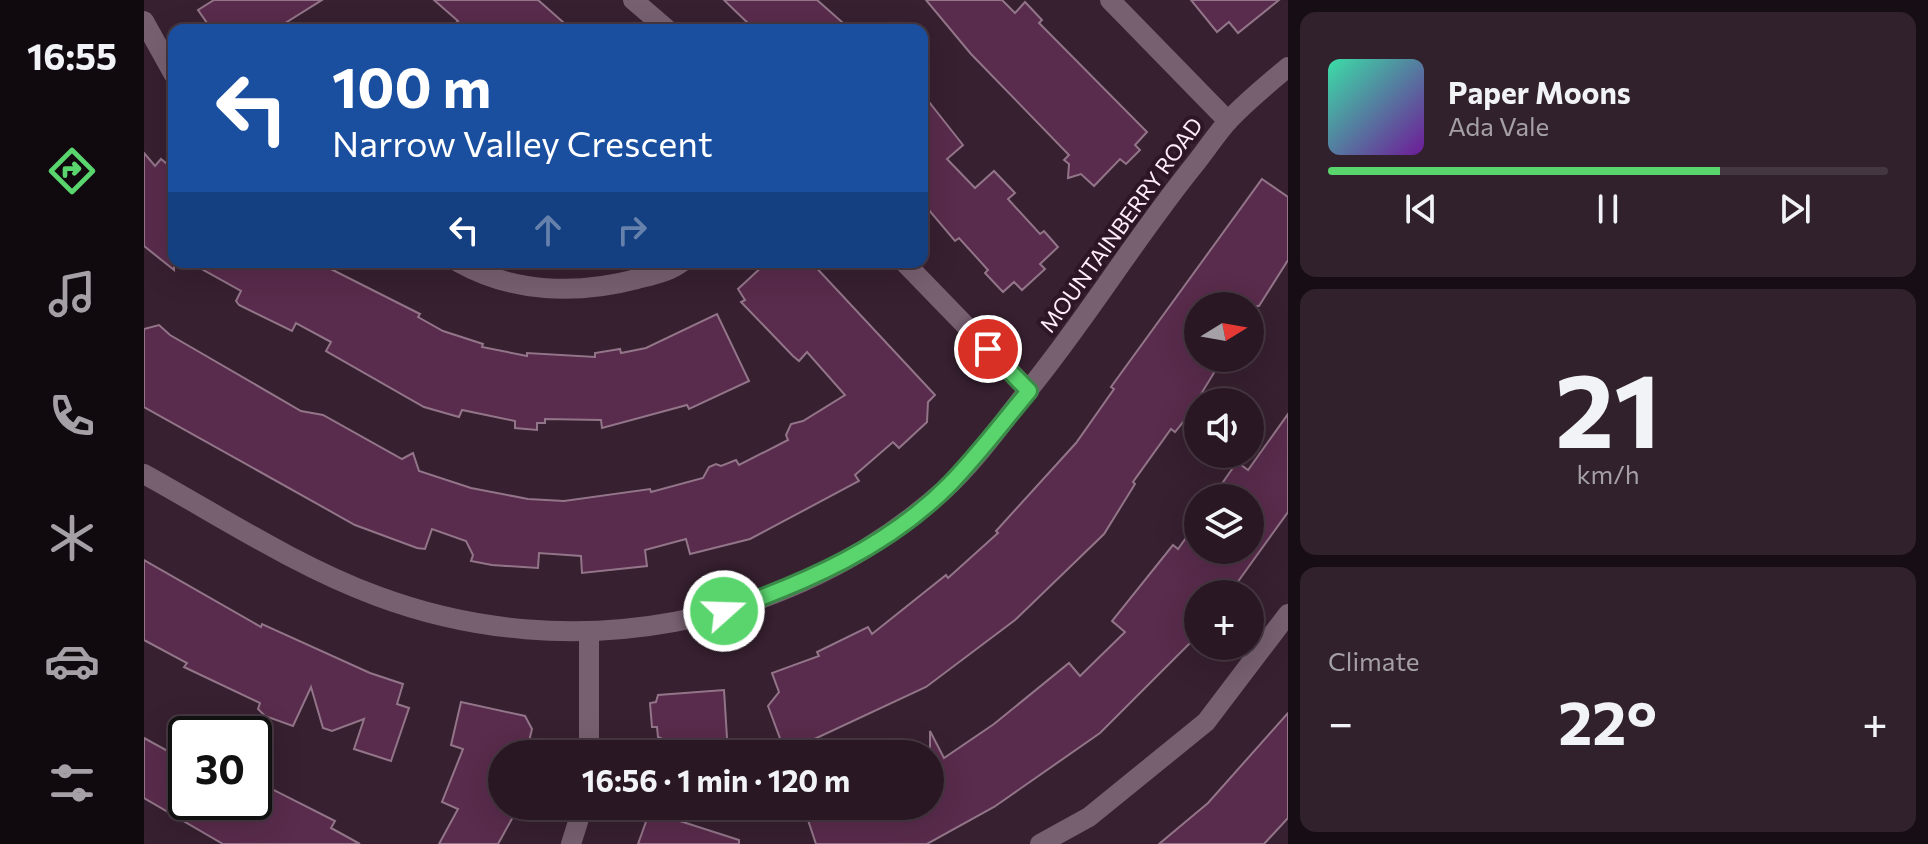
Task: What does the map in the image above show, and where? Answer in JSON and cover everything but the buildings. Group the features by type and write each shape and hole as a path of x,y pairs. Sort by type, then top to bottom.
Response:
{"street":[{"path":"633,0 661,24"},
{"path":"1110,0 1228,121"},
{"path":"144,21 168,64"},
{"name":"MOUNTAINBERRY ROAD","path":"144,474 310,565 377,596 447,618 558,633 589,633 679,623 807,581 884,536 942,491 1029,391 1149,222 1228,121 1288,67"},
{"path":"469,268 483,276 512,284 568,291 619,284 674,268"},
{"path":"910,268 1029,391"},
{"path":"1040,844 1089,817 1206,722 1288,614"},
{"path":"589,633 589,740"},
{"path":"571,844 579,820"}],"route":[{"path":"724,611 807,581 884,536 952,482 1029,391 988,349"}]}
